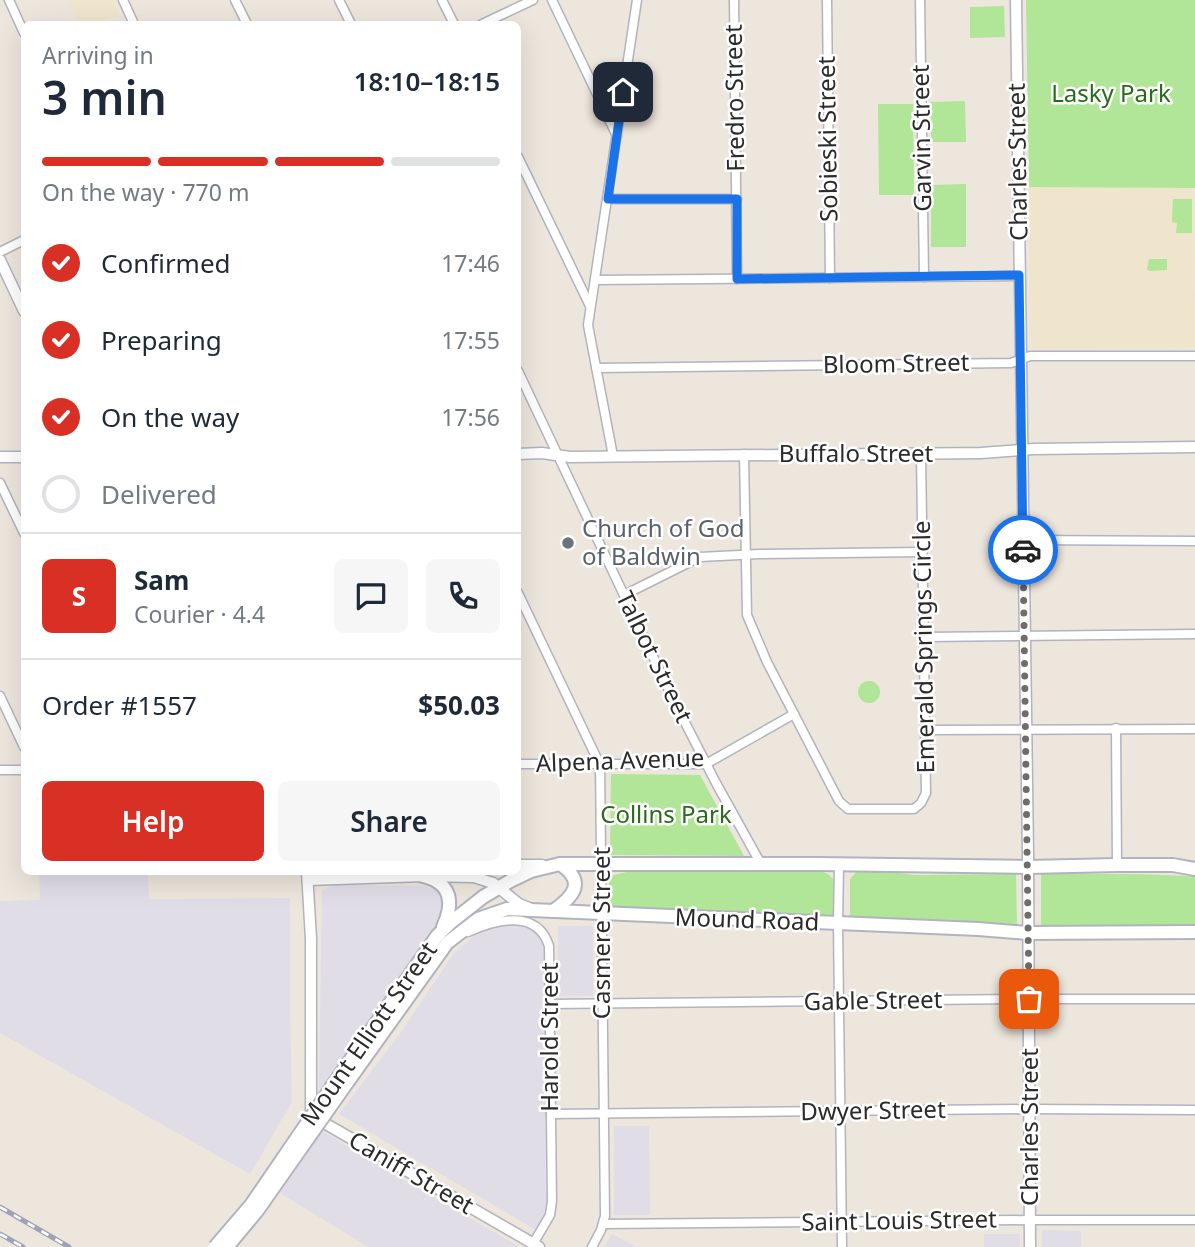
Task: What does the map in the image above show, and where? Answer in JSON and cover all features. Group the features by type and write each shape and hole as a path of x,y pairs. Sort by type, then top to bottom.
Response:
{"main road":[{"path":"560,864 1028,867 1173,865 1195,869"},
{"path":"553,911 568,901 575,884 570,871 560,864"},
{"name":"Mount Elliott Street","path":"215,1247 251,1205 465,910 510,881 531,871 560,864"},
{"path":"423,876 439,883 449,899 450,912 442,940"},
{"name":"Mount Elliott Street","path":"442,940 478,919 507,909 535,909"},
{"name":"Mound Road","path":"535,909 1028,933 1195,932"},
{"name":"Mount Elliott Street","path":"228,1247 257,1211 345,1077"}],"street":[{"path":"9,0 21,26"},
{"path":"122,0 132,21"},
{"path":"235,0 246,21"},
{"path":"339,0 350,21"},
{"path":"442,0 452,21"},
{"path":"488,21 533,0"},
{"path":"552,0 617,136"},
{"path":"613,456 588,325 637,0"},
{"name":"Fredro Street","path":"734,0 737,279"},
{"name":"Sobieski Street","path":"827,0 830,278"},
{"name":"Garvin Street","path":"920,0 924,277"},
{"name":"Charles Street","path":"1016,0 1028,867 1030,1247"},
{"path":"521,163 590,307"},
{"path":"608,199 737,199"},
{"path":"0,252 21,242"},
{"path":"0,260 21,305"},
{"path":"595,280 1019,275"},
{"name":"Bloom Street","path":"596,368 1011,363 1030,356 1195,356"},
{"name":"Talbot Street","path":"521,377 706,764 761,864"},
{"name":"Buffalo Street","path":"521,454 542,453 570,457 921,454 1034,449 1195,447"},
{"name":"Emerald Springs Circle","path":"744,454 747,615 767,663 839,801 848,809 914,810 926,793 921,454"},
{"path":"0,457 21,457"},
{"path":"0,482 21,527"},
{"path":"1023,540 1195,541"},
{"path":"624,595 700,557 922,552"},
{"name":"Casmere Street","path":"521,599 600,765 603,1224 592,1247"},
{"path":"925,637 1195,634"},
{"path":"0,696 21,741"},
{"name":"Alpena Avenue","path":"521,764 706,764 794,714"},
{"path":"1116,728 1117,865"},
{"path":"926,730 1195,729"},
{"path":"0,770 21,770"},
{"path":"521,865 560,864"},
{"path":"839,864 842,1247"},
{"name":"Mound Road","path":"307,876 474,877 487,880 519,904 535,909"},
{"name":"Caniff Street","path":"307,876 311,939 311,1110 325,1124 536,1245"},
{"name":"Harold Street","path":"442,940 498,922 516,920 534,925 544,934 549,946 552,1209 536,1245"},
{"name":"Gable Street","path":"550,1004 1195,999"},
{"name":"Dwyer Street","path":"551,1114 1195,1110"},
{"name":"Saint Louis Street","path":"603,1224 1195,1220"}],"shaded area":[{"path":"67,0 112,0 119,14 104,21 78,21"},
{"path":"1029,187 1194,188 1195,347 1031,348"},
{"path":"39,875 148,875 149,899 290,898 292,1102 250,1174 0,1033 0,901 40,900"},
{"path":"334,885 425,886 438,891 444,904 440,923 321,1090 322,891"},
{"path":"520,923 532,927 544,941 546,1210 536,1230 339,1114 401,1032 454,953 476,934 498,925"},
{"path":"558,926 593,926 593,996 558,996"},
{"path":"614,1126 649,1126 650,1215 614,1215"},
{"path":"322,1131 520,1247 368,1247 280,1193"},
{"path":"1042,1230 1081,1231 1081,1247 1042,1247"},
{"path":"612,1234 633,1245 635,1247 604,1247"},
{"path":"984,1234 1020,1234 1020,1247 984,1247"}],"green space":[{"name":"Lasky Park","path":"1026,0 1195,0 1195,188 1029,187"},
{"path":"1004,6 1005,37 970,38 970,7"},
{"path":"965,101 966,142 931,142 930,102"},
{"path":"878,104 913,104 914,195 879,195"},
{"path":"966,184 966,247 931,247 931,185"},
{"path":"1173,199 1192,199 1192,233 1176,233 1177,223 1172,222"},
{"path":"1149,259 1167,259 1167,270 1149,271"},
{"path":"869,681 877,684 880,692 877,700 869,703 861,700 858,692 861,684"},
{"name":"Collins Park","path":"611,774 700,775 744,856 610,855"},
{"path":"875,870 914,875 1016,874 1017,926 850,920 850,879 856,872"},
{"path":"627,872 823,872 833,879 834,915 830,917 610,909 609,876"},
{"path":"1041,874 1195,876 1195,929 1041,930"}],"railway":[{"path":"0,1207 69,1247"},
{"path":"0,1234 23,1247"}],"way so far":[{"path":"1023,550 1029,999"}],"place":[{"name":"Church of God of Baldwin","path":"568,543"}],"route":[{"path":"623,92 608,199 737,199 737,279 1019,275 1023,550"}]}
